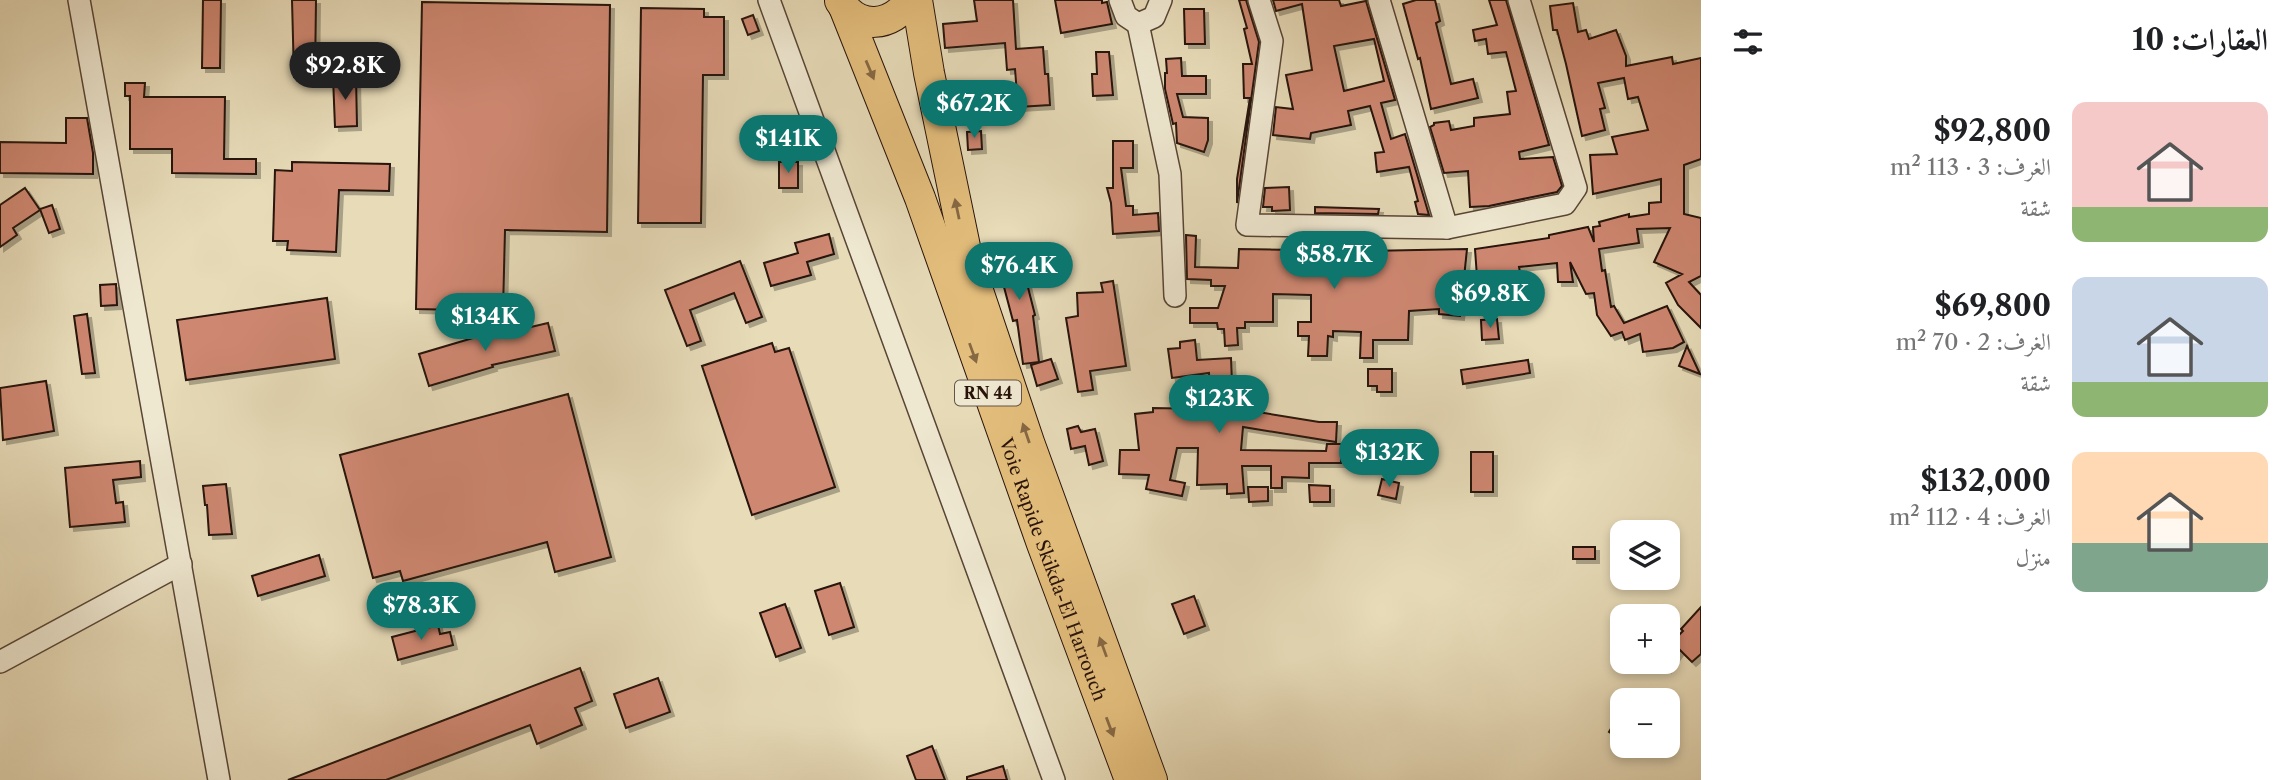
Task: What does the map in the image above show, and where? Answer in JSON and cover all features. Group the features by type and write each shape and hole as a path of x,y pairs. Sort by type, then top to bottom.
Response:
{"highway":[{"name":"Voie Rapide Skikda-El Harrouch","path":"842,4 856,17 870,22 886,21 900,13 910,0"},
{"name":"Voie Rapide Skikda-El Harrouch","path":"917,0 929,73 968,261 1030,445 1152,780"},
{"name":"Voie Rapide Skikda-El Harrouch","path":"842,4 920,198 1037,531 1130,780"}],"street":[{"path":"79,0 219,780"},
{"path":"769,0 1054,780"},
{"path":"1120,0 1126,16 1138,24 1170,174 1175,296"},
{"path":"1138,24 1154,17 1161,0"},
{"path":"1259,0 1272,41 1247,225 1447,228 1565,204 1576,188 1519,0"},
{"path":"1379,0 1447,228"},
{"path":"0,662 181,565"}],"building":[{"path":"203,0 221,0 220,68 202,68"},
{"path":"292,0 316,0 315,77 294,77"},
{"path":"974,0 1013,0 1016,49 1043,47 1050,105 1018,107 1015,69 1007,70 1005,43 945,48 943,24 977,21"},
{"path":"1055,0 1107,2 1112,24 1061,33"},
{"path":"1239,0 1246,0 1259,42 1237,203 1237,179 1250,98 1244,98 1243,64 1252,64 1244,29 1247,28"},
{"path":"1273,0 1339,0 1341,6 1366,1 1395,100 1381,103 1391,139 1405,134 1429,215 1418,214 1415,202 1418,201 1409,167 1377,172 1375,153 1384,152 1370,106 1348,111 1351,125 1311,133 1310,139 1273,135 1276,107 1293,109 1286,75 1312,70 1302,4 1276,11","holes":["1374,39 1384,81 1344,91 1334,46"]},
{"path":"1416,0 1435,0 1440,21 1436,23 1451,84 1473,79 1478,98 1431,109 1420,58 1418,59 1403,4"},
{"path":"1489,0 1506,0 1549,145 1519,152 1520,159 1553,157 1562,186 1557,192 1489,206 1470,207 1468,171 1444,173 1430,127 1434,123 1449,121 1451,130 1474,126 1474,118 1510,114 1507,92 1516,91 1506,52 1488,54 1486,39 1475,41 1473,30 1497,25"},
{"path":"422,2 610,5 607,232 505,230 503,311 416,309"},
{"path":"1573,3 1578,32 1586,30 1589,39 1616,30 1626,56 1626,66 1672,57 1673,64 1701,58 1701,159 1684,165 1684,214 1701,218 1701,276 1689,282 1701,295 1701,328 1678,305 1666,283 1682,274 1654,262 1670,228 1637,229 1639,243 1599,249 1611,307 1614,306 1624,323 1667,306 1684,342 1673,348 1643,352 1640,334 1625,340 1622,332 1611,336 1597,315 1594,293 1586,294 1570,262 1573,282 1558,282 1557,263 1519,267 1520,272 1477,277 1475,249 1549,238 1549,235 1588,227 1594,242 1593,227 1600,226 1599,222 1629,214 1629,217 1649,214 1649,203 1661,202 1661,179 1593,194 1590,155 1617,154 1612,137 1648,130 1638,97 1628,99 1624,78 1598,83 1605,108 1600,109 1605,130 1582,136 1557,30 1553,30 1550,6"},
{"path":"641,8 704,9 704,17 724,17 724,75 703,75 701,223 638,223"},
{"path":"1184,9 1204,9 1205,44 1185,44"},
{"path":"753,15 759,31 748,35 742,19"},
{"path":"1096,52 1109,52 1113,95 1093,96 1092,74 1097,74"},
{"path":"1181,58 1182,76 1206,76 1206,94 1177,94 1183,117 1208,118 1208,140 1204,152 1177,143 1176,123 1173,124 1165,89 1165,73 1166,59"},
{"path":"333,77 356,77 357,126 335,127"},
{"path":"125,83 145,83 144,97 225,97 224,159 256,159 256,174 172,173 172,149 130,149 130,96 125,96"},
{"path":"66,118 87,118 93,153 93,174 0,173 0,142 66,143"},
{"path":"981,131 982,149 968,150 967,132"},
{"path":"1113,141 1133,141 1133,168 1121,168 1126,206 1133,206 1133,215 1158,213 1159,231 1113,234 1107,188 1113,188"},
{"path":"292,162 390,164 389,191 339,190 336,252 287,250 288,241 273,241 275,170 292,171"},
{"path":"779,162 798,162 798,188 779,188"},
{"path":"1289,187 1290,210 1272,211 1272,207 1263,207 1265,188"},
{"path":"25,188 40,210 13,228 17,235 0,247 0,205"},
{"path":"52,205 60,229 49,233 40,209"},
{"path":"1315,207 1379,209 1378,214 1315,213"},
{"path":"829,234 834,254 807,262 811,275 771,286 764,263 798,253 795,243"},
{"path":"1186,235 1196,236 1195,267 1238,268 1239,249 1467,249 1460,316 1439,314 1439,309 1409,311 1408,340 1373,340 1373,358 1360,358 1361,332 1333,331 1333,337 1328,336 1327,356 1308,356 1309,336 1298,336 1298,322 1311,322 1311,295 1273,294 1273,322 1245,322 1245,328 1237,328 1238,345 1225,346 1224,329 1218,329 1217,323 1190,323 1190,308 1218,308 1225,286 1211,286 1211,280 1187,279"},
{"path":"1018,248 1035,315 1039,362 1023,364 1017,320 1013,321 995,253"},
{"path":"740,261 762,317 746,323 734,293 690,310 701,341 687,346 665,290"},
{"path":"1113,281 1126,366 1090,371 1093,390 1078,392 1066,318 1078,316 1077,293 1103,292 1101,283"},
{"path":"116,284 117,305 101,306 100,285"},
{"path":"327,298 335,359 186,380 177,320"},
{"path":"87,314 95,373 82,374 74,316"},
{"path":"1497,319 1499,339 1482,340 1481,320"},
{"path":"548,323 555,351 492,365 493,367 429,386 419,354 483,335 484,338"},
{"path":"1195,340 1197,360 1231,358 1233,408 1319,422 1337,422 1336,442 1243,427 1241,450 1326,451 1327,444 1340,444 1353,446 1353,456 1341,455 1341,463 1309,463 1309,478 1282,477 1282,488 1271,488 1271,466 1242,466 1244,493 1227,494 1227,484 1197,485 1198,448 1177,448 1170,480 1185,483 1182,496 1146,489 1149,475 1119,474 1120,450 1139,450 1135,414 1153,412 1153,408 1207,409 1207,400 1210,399 1209,373 1172,378 1168,349 1180,348 1180,342"},
{"path":"772,343 775,352 789,348 835,487 752,515 702,366"},
{"path":"1687,346 1700,374 1679,366"},
{"path":"1051,359 1058,379 1037,386 1031,365"},
{"path":"1528,360 1530,373 1463,384 1461,370"},
{"path":"1368,369 1392,369 1392,392 1377,392 1377,386 1368,386"},
{"path":"46,381 54,431 3,440 0,388"},
{"path":"568,394 611,557 555,572 547,542 403,581 400,571 373,578 340,455"},
{"path":"1078,426 1081,432 1095,429 1103,461 1089,465 1085,446 1071,449 1067,429"},
{"path":"1471,452 1493,452 1493,492 1471,492"},
{"path":"140,461 141,477 113,480 116,503 123,502 125,522 70,527 65,468"},
{"path":"1382,479 1399,483 1396,499 1378,495"},
{"path":"226,484 232,534 209,535 203,486"},
{"path":"1309,485 1330,486 1330,502 1310,502"},
{"path":"1248,487 1268,487 1268,501 1249,502"},
{"path":"1573,547 1595,547 1595,559 1573,559"},
{"path":"319,555 325,576 258,596 252,576"},
{"path":"840,583 854,627 829,635 815,591"},
{"path":"1194,596 1205,626 1184,634 1172,604"},
{"path":"785,604 801,648 776,657 760,613"},
{"path":"1701,607 1701,654 1692,662 1680,650 1681,629"},
{"path":"438,625 440,634 450,632 453,645 398,660 392,637"},
{"path":"580,668 592,701 575,708 582,725 537,744 530,725 386,780 288,780"},
{"path":"658,678 670,712 626,728 614,694"},
{"path":"932,746 945,780 916,780 907,756"},
{"path":"1003,766 1007,780 967,780 967,777"}]}
